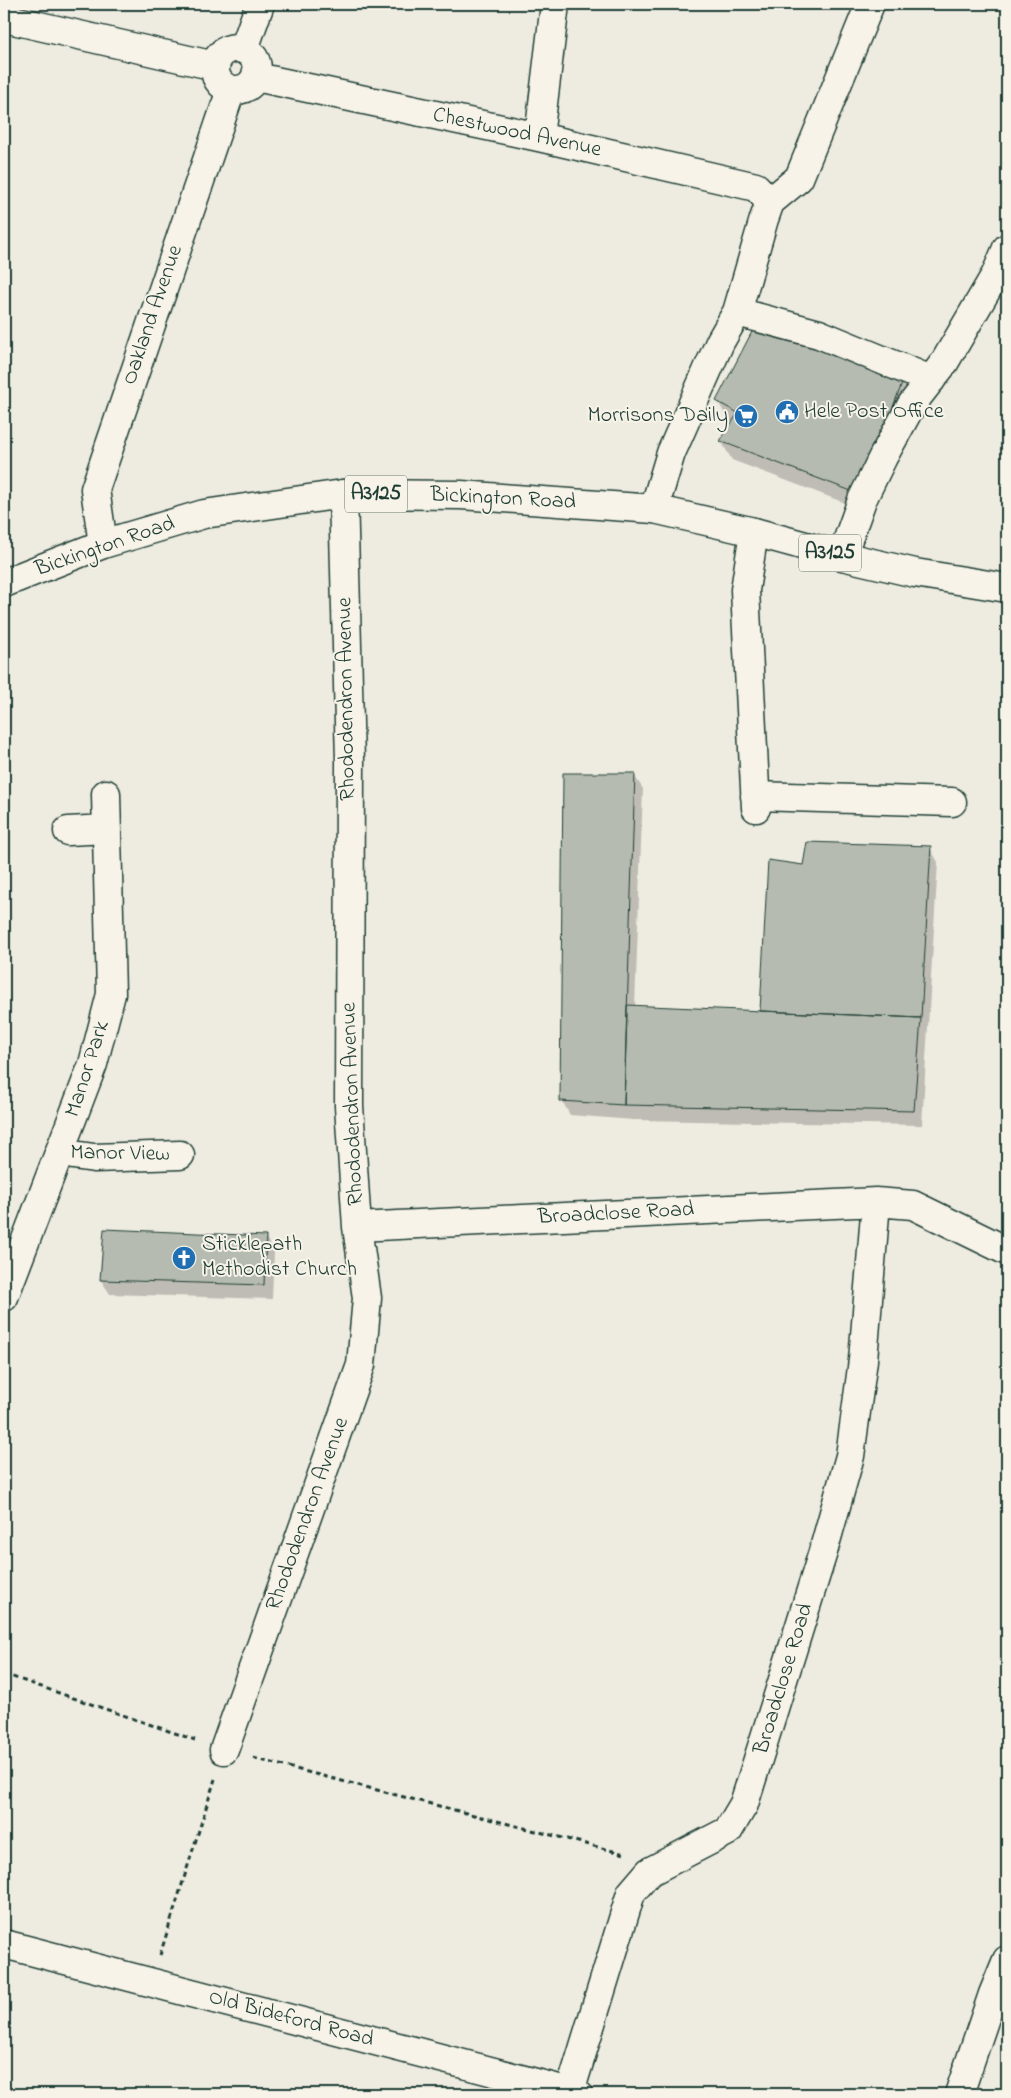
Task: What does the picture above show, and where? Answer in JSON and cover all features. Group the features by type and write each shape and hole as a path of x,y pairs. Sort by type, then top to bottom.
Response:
{"street":[{"path":"244,50 260,4"},
{"path":"539,137 555,4"},
{"path":"654,509 671,453 720,342 736,312 770,202 798,178 870,4"},
{"path":"4,18 216,66"},
{"path":"229,49 244,50 251,53 258,66 256,77 246,88 231,90 219,81 216,75 216,66 222,53 229,49"},
{"name":"Chestwood Avenue","path":"256,77 539,137 756,188 770,202"},
{"name":"Oakland Avenue","path":"103,544 94,489 231,90"},
{"path":"842,556 862,500 882,456 912,404 944,363 996,274 1007,248"},
{"path":"736,312 819,334 931,380"},
{"name":"Bickington Road","path":"4,583 103,544 204,514 343,494 461,495 654,509 915,573 1007,588"},
{"name":"Rhododendron Avenue","path":"224,1750 361,1365 366,1298 357,1227 349,1106 350,761 343,494"},
{"path":"754,532 745,590 756,802 952,802"},
{"name":"Manor Park","path":"4,1297 93,1064 111,994 106,794"},
{"path":"68,832 107,830"},
{"name":"Manor View","path":"59,1153 94,1158 180,1155"},
{"name":"Broadclose Road","path":"574,2093 631,1893 649,1872 728,1831 744,1804 824,1552 850,1456 863,1360 876,1202"},
{"name":"Broadclose Road","path":"357,1227 876,1202 913,1205 1007,1251"},
{"name":"Old Bideford Road","path":"4,1944 574,2093"},
{"path":"959,2094 993,1994 1007,1960"}],"path":[{"path":"4,1674 224,1750 664,1864"},
{"path":"151,1982 224,1750"}],"building":[{"path":"756,324 903,381 859,494 720,441 738,413 716,401"},
{"path":"563,773 635,773 624,1105 560,1101"},
{"path":"807,842 931,846 921,1018 760,1011 768,860 803,865"},
{"path":"627,1005 921,1018 914,1111 624,1105"},
{"name":"Sticklepath Methodist Church","path":"104,1229 266,1236 264,1285 100,1280"}],"place":[{"name":"Hele Post Office","path":"787,412"},
{"name":"Morrisons Daily","path":"746,416"},
{"name":"Sticklepath Methodist Church","path":"184,1258"}]}
